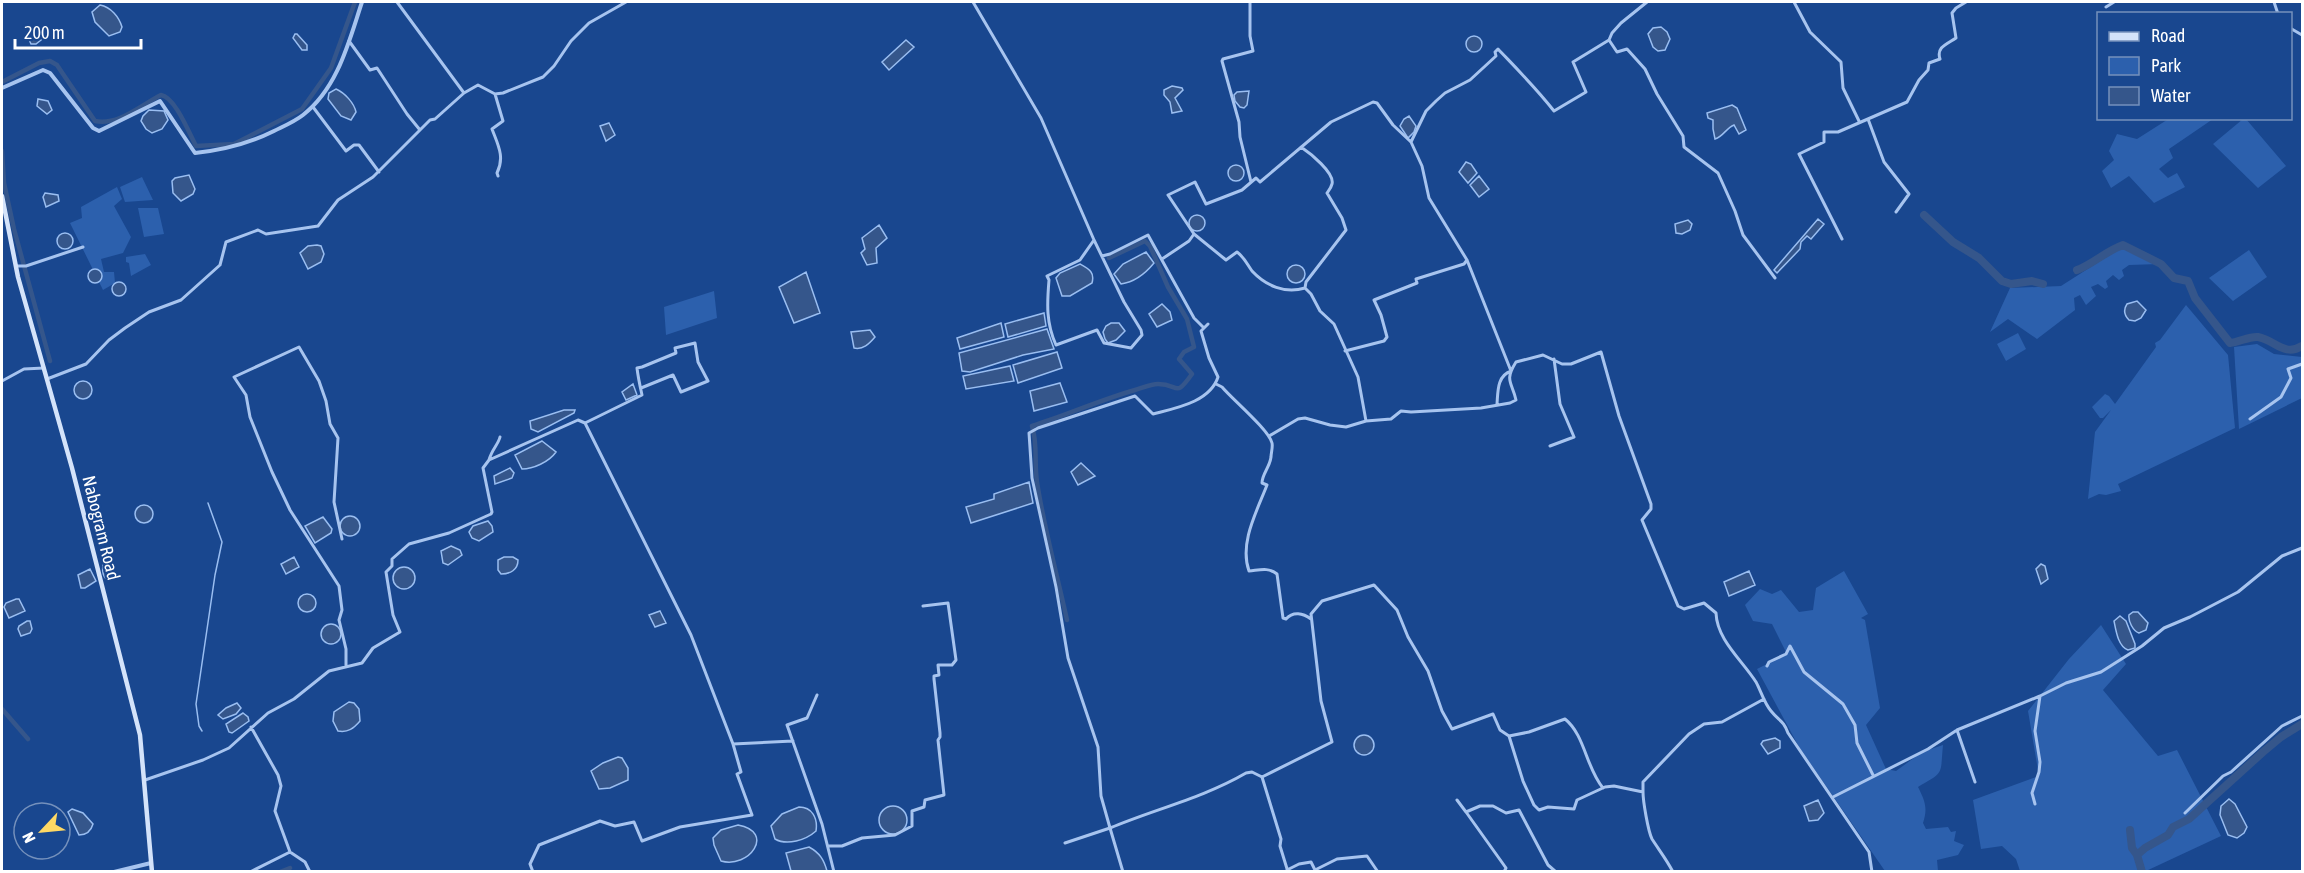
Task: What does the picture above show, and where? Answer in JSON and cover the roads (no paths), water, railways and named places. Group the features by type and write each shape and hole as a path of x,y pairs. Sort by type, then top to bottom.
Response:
{"main road":[{"name":"Nabogram Road","path":"2,196 9,232 140,735 152,872"}],"street":[{"path":"2,88 43,70 50,73 93,128 99,131 160,101 195,153 222,150 254,141 297,120 313,107 338,69 350,41 362,2"},
{"path":"397,2 464,93"},
{"path":"47,379 86,364 109,340 125,328 149,312 181,300 220,265 226,242 258,230 266,234 318,226 338,200 379,172 420,130 464,93 478,85 495,94 513,90 548,74 571,41 589,23 626,2"},
{"path":"1250,2 1252,51 1222,61 1239,122 1240,137 1251,182"},
{"path":"1411,142 1426,111 1445,93 1470,80 1496,56 1495,52 1498,49 1509,64 1529,81 1554,111 1586,92 1573,62 1609,40 1621,23 1647,2"},
{"path":"1794,2 1810,32 1841,62 1843,88 1859,121"},
{"path":"1842,239 1799,154 1824,142 1824,132 1838,132 1907,102 1928,70 1929,63 1940,58 1938,52 1940,48 1956,38 1952,13 1966,2"},
{"path":"2106,7 2114,2"},
{"path":"974,3 1041,118 1094,240 1142,335 1131,348 1104,343 1097,330 1056,345 1047,318 1049,280 1047,276 1080,260 1094,240"},
{"path":"1609,40 1617,52 1627,49 1645,69 1657,94 1683,136 1684,147 1718,173 1743,235 1775,278"},
{"path":"350,41 370,70 377,67 406,114 420,130"},
{"path":"495,94 502,121 492,129 501,155 502,163 497,173 498,176"},
{"path":"1269,436 1298,419 1305,418 1346,427 1366,421 1391,419 1401,411 1481,408 1516,400 1509,384 1510,371 1467,260 1429,198 1422,166 1411,142 1393,125 1377,103 1373,102 1331,122 1260,182 1256,178 1242,190 1206,204 1195,182 1168,195 1194,234 1226,260 1237,252 1260,279 1274,287 1292,292 1305,288"},
{"path":"313,107 346,151 354,145 359,145 379,172"},
{"path":"1868,119 1884,162 1909,194 1896,212"},
{"path":"1301,147 1309,152 1332,176 1332,184 1327,193 1342,218 1346,230 1306,282 1305,288"},
{"path":"2,233 9,232"},
{"path":"1162,259 1194,234"},
{"path":"1102,256 1148,235 1194,318 1204,328"},
{"path":"18,266 26,266 83,247"},
{"path":"1345,351 1384,341 1387,337 1374,300 1417,283 1416,279 1464,264 1467,260"},
{"path":"1305,288 1320,311 1334,324 1358,377 1366,421"},
{"path":"1123,872 1101,796 1098,747 1068,658 1056,587 1032,478 1029,433 1135,396 1153,414 1201,399 1216,384 1218,377 1202,338 1201,331 1208,324"},
{"path":"585,423 642,395 640,388 637,368 676,353 675,348 695,343 699,362 708,381 681,392 673,375 640,388"},
{"path":"342,539 334,502 338,438 330,424 326,401 319,381 299,347 234,376 246,395 250,417 290,510 339,586 342,610 339,620 346,650 346,666"},
{"path":"1497,404 1499,381 1516,362 1543,354 1562,364 1571,364 1600,352 1625,433 1651,504 1651,509 1642,520 1678,606 1684,609 1704,603 1716,613 1717,623 1739,662 1752,677 1771,711 1786,725 1788,734 1869,852 1872,872"},
{"path":"1550,446 1574,437 1560,404 1554,359"},
{"path":"2250,419 2282,397 2291,378 2288,369 2302,364"},
{"path":"2,381 24,369 44,368"},
{"path":"1216,384 1222,387 1269,436 1272,443 1271,461 1262,479 1262,483 1267,485 1250,531 1246,562 1249,571 1273,570 1277,574 1283,618 1300,614 1311,619"},
{"path":"489,460 578,420 585,423 691,635 733,744 741,772 736,774 752,815 680,827 642,841 634,822 615,826 603,821 593,823 539,845 530,864 533,872"},
{"path":"145,780 213,756 229,747 251,727 280,705 294,699 329,671 362,663 373,648 400,632 393,615 386,572 392,566 392,559 409,544 450,533 492,512 483,468 500,437"},
{"path":"1832,797 1928,749 1957,730 2066,683 2101,672 2142,646 2163,628 2184,620 2238,592 2282,556 2302,548"},
{"path":"1262,777 1332,742 1321,701 1311,614 1322,601 1374,585 1396,610 1408,637 1428,671 1442,711 1452,729 1493,714 1500,730 1509,736 1523,781 1539,810 1548,807 1574,809 1577,800 1603,788 1614,786 1643,792"},
{"path":"828,846 842,846 862,838 895,835 912,826 912,812 924,807 925,800 944,795 934,676 939,675 938,665 951,665 956,660 956,649 948,603 923,606"},
{"path":"1767,666 1769,662 1786,654 1790,646 1804,672 1843,704 1855,725 1857,743 1873,776"},
{"path":"817,695 807,718 786,724 828,846 834,872"},
{"path":"2036,804 2032,793 2040,762 2035,731 2040,696"},
{"path":"1673,872 1661,849 1651,837 1643,783 1677,748 1684,737 1704,724 1722,722 1764,699"},
{"path":"2185,813 2223,776 2231,772 2282,726 2302,716"},
{"path":"1509,736 1529,732 1565,719 1573,728 1603,788"},
{"path":"251,727 278,775 281,786 275,811 290,852 305,862 310,872"},
{"path":"1957,730 1975,782"},
{"path":"733,744 793,741"},
{"path":"1065,843 1204,794 1252,772 1262,777 1288,871 1304,862 1311,861 1315,870 1337,859 1367,856 1378,872"},
{"path":"1457,800 1506,868 1504,872"},
{"path":"1466,812 1480,806 1493,806 1506,813 1519,810 1548,865 1556,872"},
{"path":"250,872 290,852"},
{"path":"114,872 151,863"}],"water":[{"path":"100,5 108,8 117,16 122,27 120,32 109,36 95,22 92,12"},
{"path":"1661,27 1670,39 1665,50 1658,51 1653,47 1648,34 1653,28"},
{"path":"39,29 45,32 46,36 36,44 31,44 27,35"},
{"path":"295,34 307,45 307,50 302,50 293,38"},
{"path":"1474,36 1482,44 1474,52 1466,44"},
{"path":"906,40 914,47 889,70 882,62"},
{"path":"1172,86 1183,90 1175,98 1182,111 1172,113 1164,90"},
{"path":"336,89 353,105 356,112 351,120 341,116 328,99 329,93"},
{"path":"1249,91 1247,105 1244,108 1240,107 1234,95 1237,92"},
{"path":"38,99 48,101 52,110 47,114 37,106"},
{"path":"1732,105 1737,108 1746,130 1739,134 1734,125 1715,139 1713,120 1708,118 1707,113"},
{"path":"149,110 164,111 168,120 162,129 152,133 141,121"},
{"path":"1409,116 1416,126 1408,138 1400,126"},
{"path":"609,123 615,135 606,141 600,126"},
{"path":"1466,162 1471,164 1477,173 1468,183 1459,172"},
{"path":"1236,165 1244,173 1236,181 1228,173"},
{"path":"189,175 195,189 193,194 181,201 173,193 172,181 175,178"},
{"path":"1479,176 1489,189 1479,197 1470,185"},
{"path":"45,193 58,195 59,201 46,207 43,197"},
{"path":"1194,215 1200,215 1205,223 1203,229 1194,231 1189,226 1189,220"},
{"path":"1818,219 1824,224 1811,239 1807,236 1801,242 1800,249 1777,273 1774,270"},
{"path":"1688,220 1692,224 1690,230 1682,234 1676,233 1675,224"},
{"path":"879,225 887,238 876,248 877,263 867,265 861,253 865,249 862,238"},
{"path":"62,233 68,233 73,241 71,247 62,249 57,244 57,238"},
{"path":"308,246 321,246 324,254 321,262 308,269 300,253"},
{"path":"1146,252 1154,263 1139,277 1121,284 1114,274 1123,264"},
{"path":"1080,264 1090,271 1093,276 1092,283 1070,296 1062,296 1056,278 1060,273"},
{"path":"1296,265 1302,268 1305,274 1302,280 1296,283 1290,280 1287,274 1290,268"},
{"path":"95,269 100,271 102,276 100,281 95,283 90,281 88,276 90,271"},
{"path":"806,272 820,313 794,323 779,287"},
{"path":"119,282 124,284 126,289 124,294 119,296 114,294 112,289 114,284"},
{"path":"2137,301 2146,310 2141,318 2135,321 2129,320 2125,312 2126,306"},
{"path":"1162,304 1170,312 1172,320 1157,327 1149,314"},
{"path":"1044,313 1046,326 1008,337 1005,324"},
{"path":"1001,323 1004,337 960,349 957,338"},
{"path":"1111,323 1119,323 1125,331 1116,340 1108,343 1103,332"},
{"path":"1047,329 1054,349 1023,355 970,372 962,371 959,353"},
{"path":"870,330 875,337 873,340 863,347 854,348 851,332"},
{"path":"1057,352 1062,368 1018,383 1013,365"},
{"path":"1010,366 1014,381 966,389 963,376"},
{"path":"83,381 89,384 92,390 89,396 83,399 77,396 74,390 77,384"},
{"path":"1060,383 1067,402 1034,411 1030,391"},
{"path":"633,384 637,395 626,400 622,392"},
{"path":"564,410 575,410 574,413 538,432 531,429 530,421"},
{"path":"542,441 556,452 540,464 522,469 515,455"},
{"path":"1081,463 1095,476 1078,485 1071,472"},
{"path":"510,468 514,473 512,478 495,484 494,476"},
{"path":"1029,482 1033,503 971,523 966,507 994,499 994,494"},
{"path":"144,505 150,508 153,514 150,520 144,523 138,520 135,514 138,508"},
{"path":"350,516 357,519 360,526 357,533 350,536 343,533 340,526 343,519"},
{"path":"323,517 332,529 331,533 315,543 305,526"},
{"path":"488,521 493,532 479,541 472,538 469,532 473,526"},
{"path":"451,546 460,550 462,555 448,565 443,563 441,551"},
{"path":"294,557 299,567 286,574 281,564"},
{"path":"513,557 518,560 518,563 513,571 501,574 498,570 498,560"},
{"path":"110,563 116,577 109,580 104,576 103,565"},
{"path":"2041,564 2045,566 2048,579 2041,584 2036,569"},
{"path":"404,567 412,570 415,578 412,586 404,589 396,586 393,578 396,570"},
{"path":"90,569 96,581 81,588 78,575"},
{"path":"1749,571 1755,585 1729,596 1724,582"},
{"path":"303,594 311,594 316,599 314,610 303,612 298,607 298,599"},
{"path":"19,599 25,611 9,618 4,607 6,603"},
{"path":"660,611 666,623 655,627 649,615"},
{"path":"2138,612 2148,623 2146,630 2139,633 2133,628 2129,615"},
{"path":"2120,616 2126,621 2135,648 2128,650 2120,642 2114,621"},
{"path":"30,621 32,629 30,633 21,636 19,626"},
{"path":"331,624 338,627 341,634 338,641 331,644 324,641 321,634 324,627"},
{"path":"349,702 354,703 359,709 360,721 350,729 338,731 333,721 334,712"},
{"path":"237,703 241,708 236,714 223,719 218,715 226,708"},
{"path":"243,713 249,721 232,733 229,732 226,724"},
{"path":"1364,735 1371,738 1374,745 1371,752 1364,755 1357,752 1354,745 1357,738"},
{"path":"1775,738 1780,741 1780,748 1768,754 1761,744 1763,741"},
{"path":"618,757 622,758 628,768 628,780 610,788 599,789 591,771"},
{"path":"2229,799 2235,804 2247,827 2244,833 2237,838 2228,835 2220,815 2221,806"},
{"path":"1818,800 1824,813 1818,820 1809,821 1804,806"},
{"path":"893,806 903,810 907,820 903,830 893,834 883,830 879,820 883,810"},
{"path":"799,807 811,811 816,822 816,831 796,841 785,842 775,839 771,826 782,814"},
{"path":"72,809 83,813 93,824 86,833 79,835 72,820"},
{"path":"738,825 749,829 755,835 757,842 754,849 741,860 721,861 713,838 721,830"},
{"path":"809,847 821,857 827,871 791,871 786,853"}],"waterway":[{"path":"2,82 39,63 50,61 57,65 95,121 104,122 121,118 161,95 166,97 176,109 196,146 234,144 302,109 331,68 355,2"},
{"path":"2,151 4,183 14,229 50,361"},
{"path":"1924,215 1953,242 1979,258 2002,281 2011,284 2032,281 2043,284"},
{"path":"1067,620 1040,499 1032,426 1149,385 1158,384 1179,388 1192,374 1179,359 1184,352 1194,347 1187,319 1168,287 1150,246 1145,241 1109,258"},
{"path":"2077,270 2123,245 2161,264 2174,278 2188,281 2195,298 2230,343 2258,337 2285,349 2296,349 2302,346"},
{"path":"202,731 199,726 196,704 222,542 208,503"},
{"path":"2,709 28,739"},
{"path":"2142,872 2137,855 2168,835 2173,827 2189,819 2263,752 2302,724"},
{"path":"2130,830 2132,848 2137,855"},
{"path":"280,872 290,868"}]}
